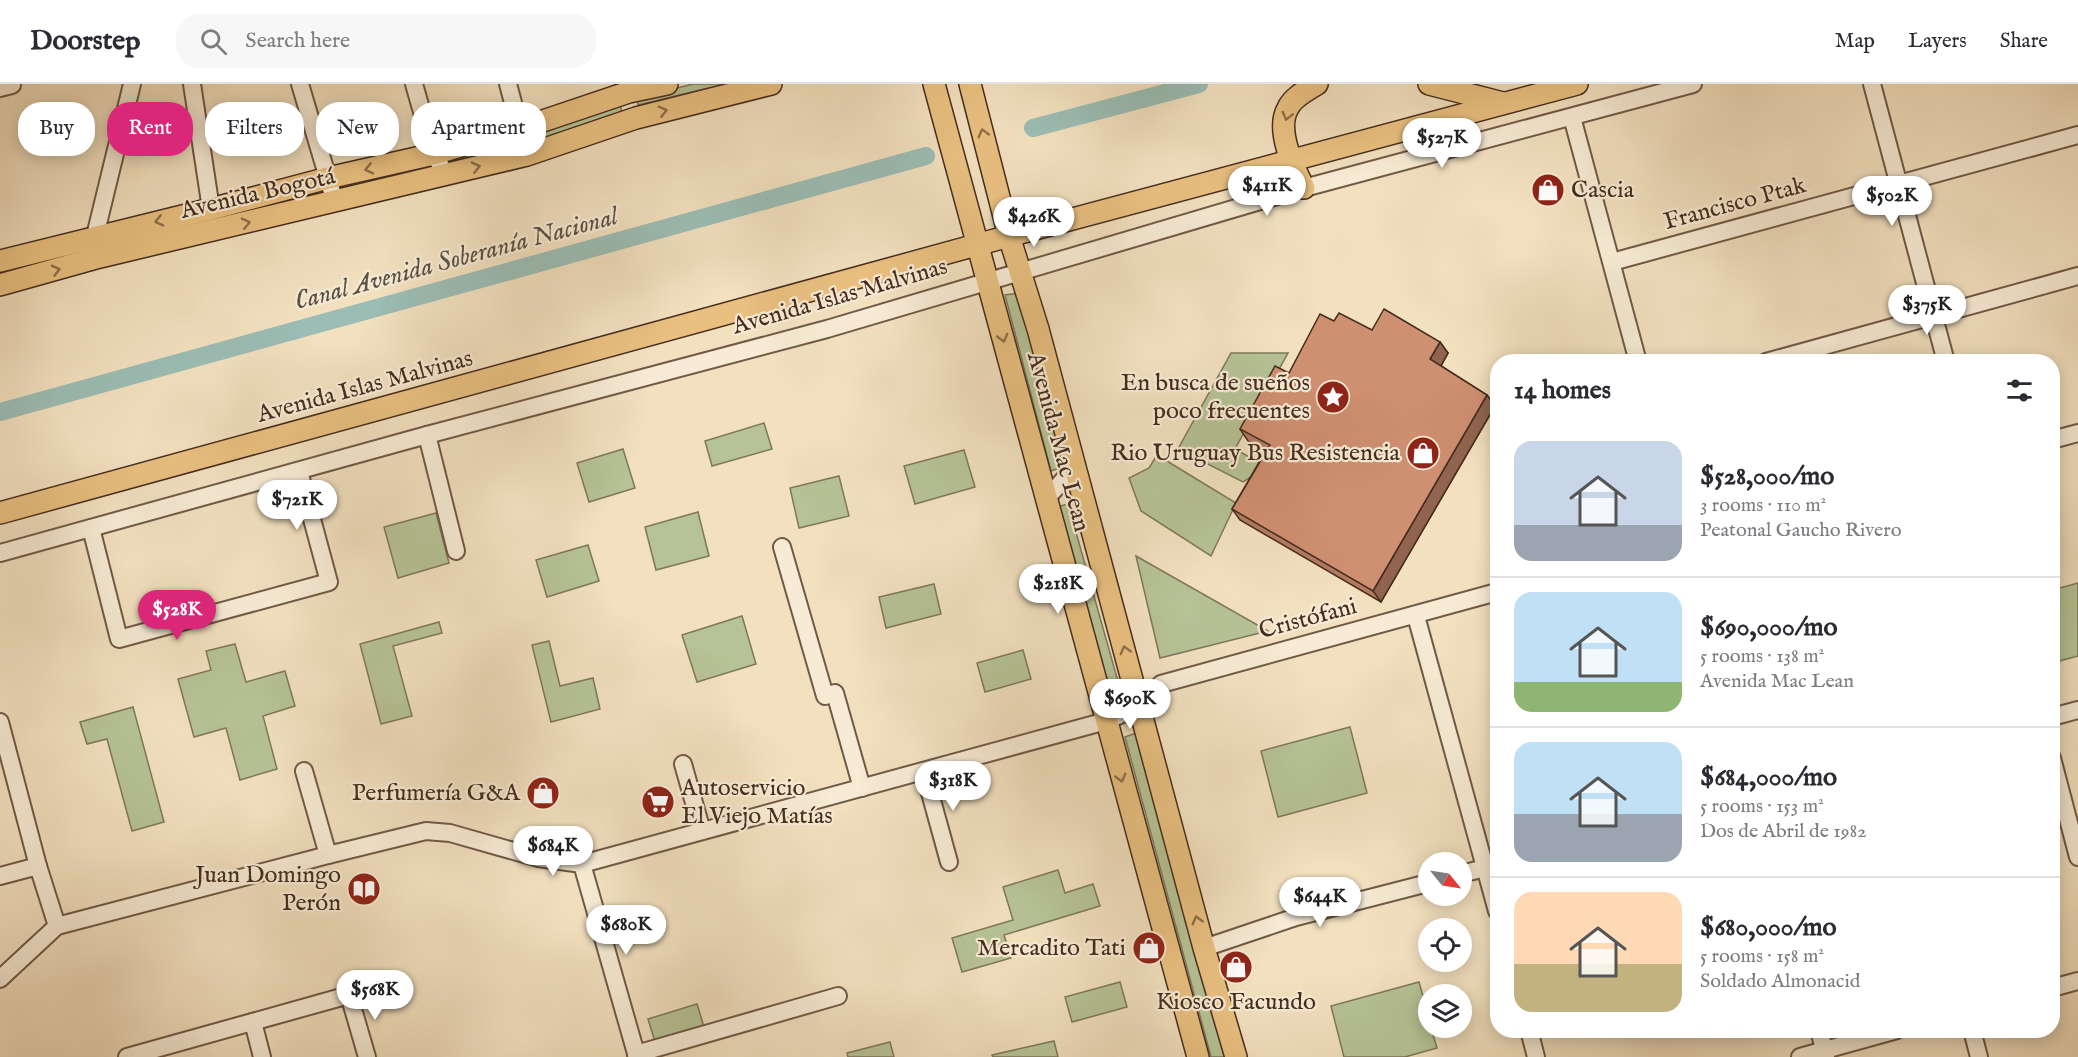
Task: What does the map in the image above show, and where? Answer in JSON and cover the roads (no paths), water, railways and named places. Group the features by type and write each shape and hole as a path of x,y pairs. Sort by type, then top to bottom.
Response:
{"main road":[{"name":"Avenida Bogotá","path":"546,119 628,88 667,84"},
{"name":"Avenida Bogotá","path":"546,149 636,118 767,84"},
{"path":"1304,188 1290,161 1284,127 1287,108 1301,94 1317,84"},
{"path":"1429,84 1504,104"},
{"name":"Avenida Islas Malvinas","path":"0,513 1009,236 1577,84"},
{"name":"Avenida Mac Lean","path":"971,87 1009,236 1022,272 1141,706 1204,948 1236,1057"},
{"name":"Avenida Mac Lean","path":"936,91 1198,1057"},
{"name":"Avenida Bogotá","path":"0,261 328,178 425,156"},
{"name":"Avenida Bogotá","path":"0,285 100,257 522,156"}],"street":[{"path":"100,257 95,236 132,84"},
{"path":"192,84 211,209"},
{"path":"300,84 335,202"},
{"path":"414,84 419,102"},
{"path":"508,84 512,102"},
{"name":"Avenida Islas Malvinas","path":"0,552 826,329 1304,188 1693,84"},
{"path":"1872,84 1944,354"},
{"path":"0,88 12,85"},
{"path":"628,88 636,118"},
{"path":"1572,117 1636,354"},
{"name":"Francisco Ptak","path":"1612,262 2078,135"},
{"path":"435,156 445,173"},
{"path":"1795,354 2078,276"},
{"path":"2060,438 2078,433"},
{"path":"427,435 456,551"},
{"path":"1046,499 1075,467"},
{"path":"91,528 119,639 329,582 299,471"},
{"path":"782,547 825,696 835,693 862,788"},
{"name":"Cristófani","path":"1141,706 1161,684 1490,594"},
{"path":"1416,615 1490,886"},
{"path":"0,979 57,926 426,831 450,833 538,858 582,864 1106,722 1141,706"},
{"path":"2060,715 2078,710"},
{"path":"0,722 3,743 57,926"},
{"path":"683,764 702,831"},
{"path":"304,771 328,855"},
{"path":"924,771 949,862"},
{"path":"2060,788 2078,857"},
{"path":"582,864 637,1055 838,996"},
{"path":"0,876 38,866"},
{"path":"1472,871 1485,868"},
{"path":"1204,948 1296,917 1418,886"},
{"path":"2060,986 2078,981"},
{"path":"127,1057 350,995 367,1057"},
{"path":"253,1022 262,1057"},
{"path":"1531,1038 1536,1057"},
{"path":"1821,1038 1825,1054"},
{"path":"1800,1057 1825,1054 1873,1038"},
{"path":"1974,1038 1979,1057"}],"waterway":[{"name":"Canal Avenida Soberanía Nacional","path":"1033,128 1199,84"},
{"name":"Canal Avenida Soberanía Nacional","path":"0,412 926,156"}],"place":[{"name":"Cascia","path":"1548,190"},
{"name":"En busca de sueños poco frecuentes","path":"1333,397"},
{"name":"Rio Uruguay Bus Resistencia","path":"1423,453"},
{"name":"Perfumería G&A","path":"543,793"},
{"name":"Autoservicio El Viejo Matías","path":"658,802"},
{"name":"Juan Domingo Perón","path":"364,889"},
{"name":"Mercadito Tati","path":"1149,948"},
{"name":"Kiosco Facundo","path":"1236,967"}]}
